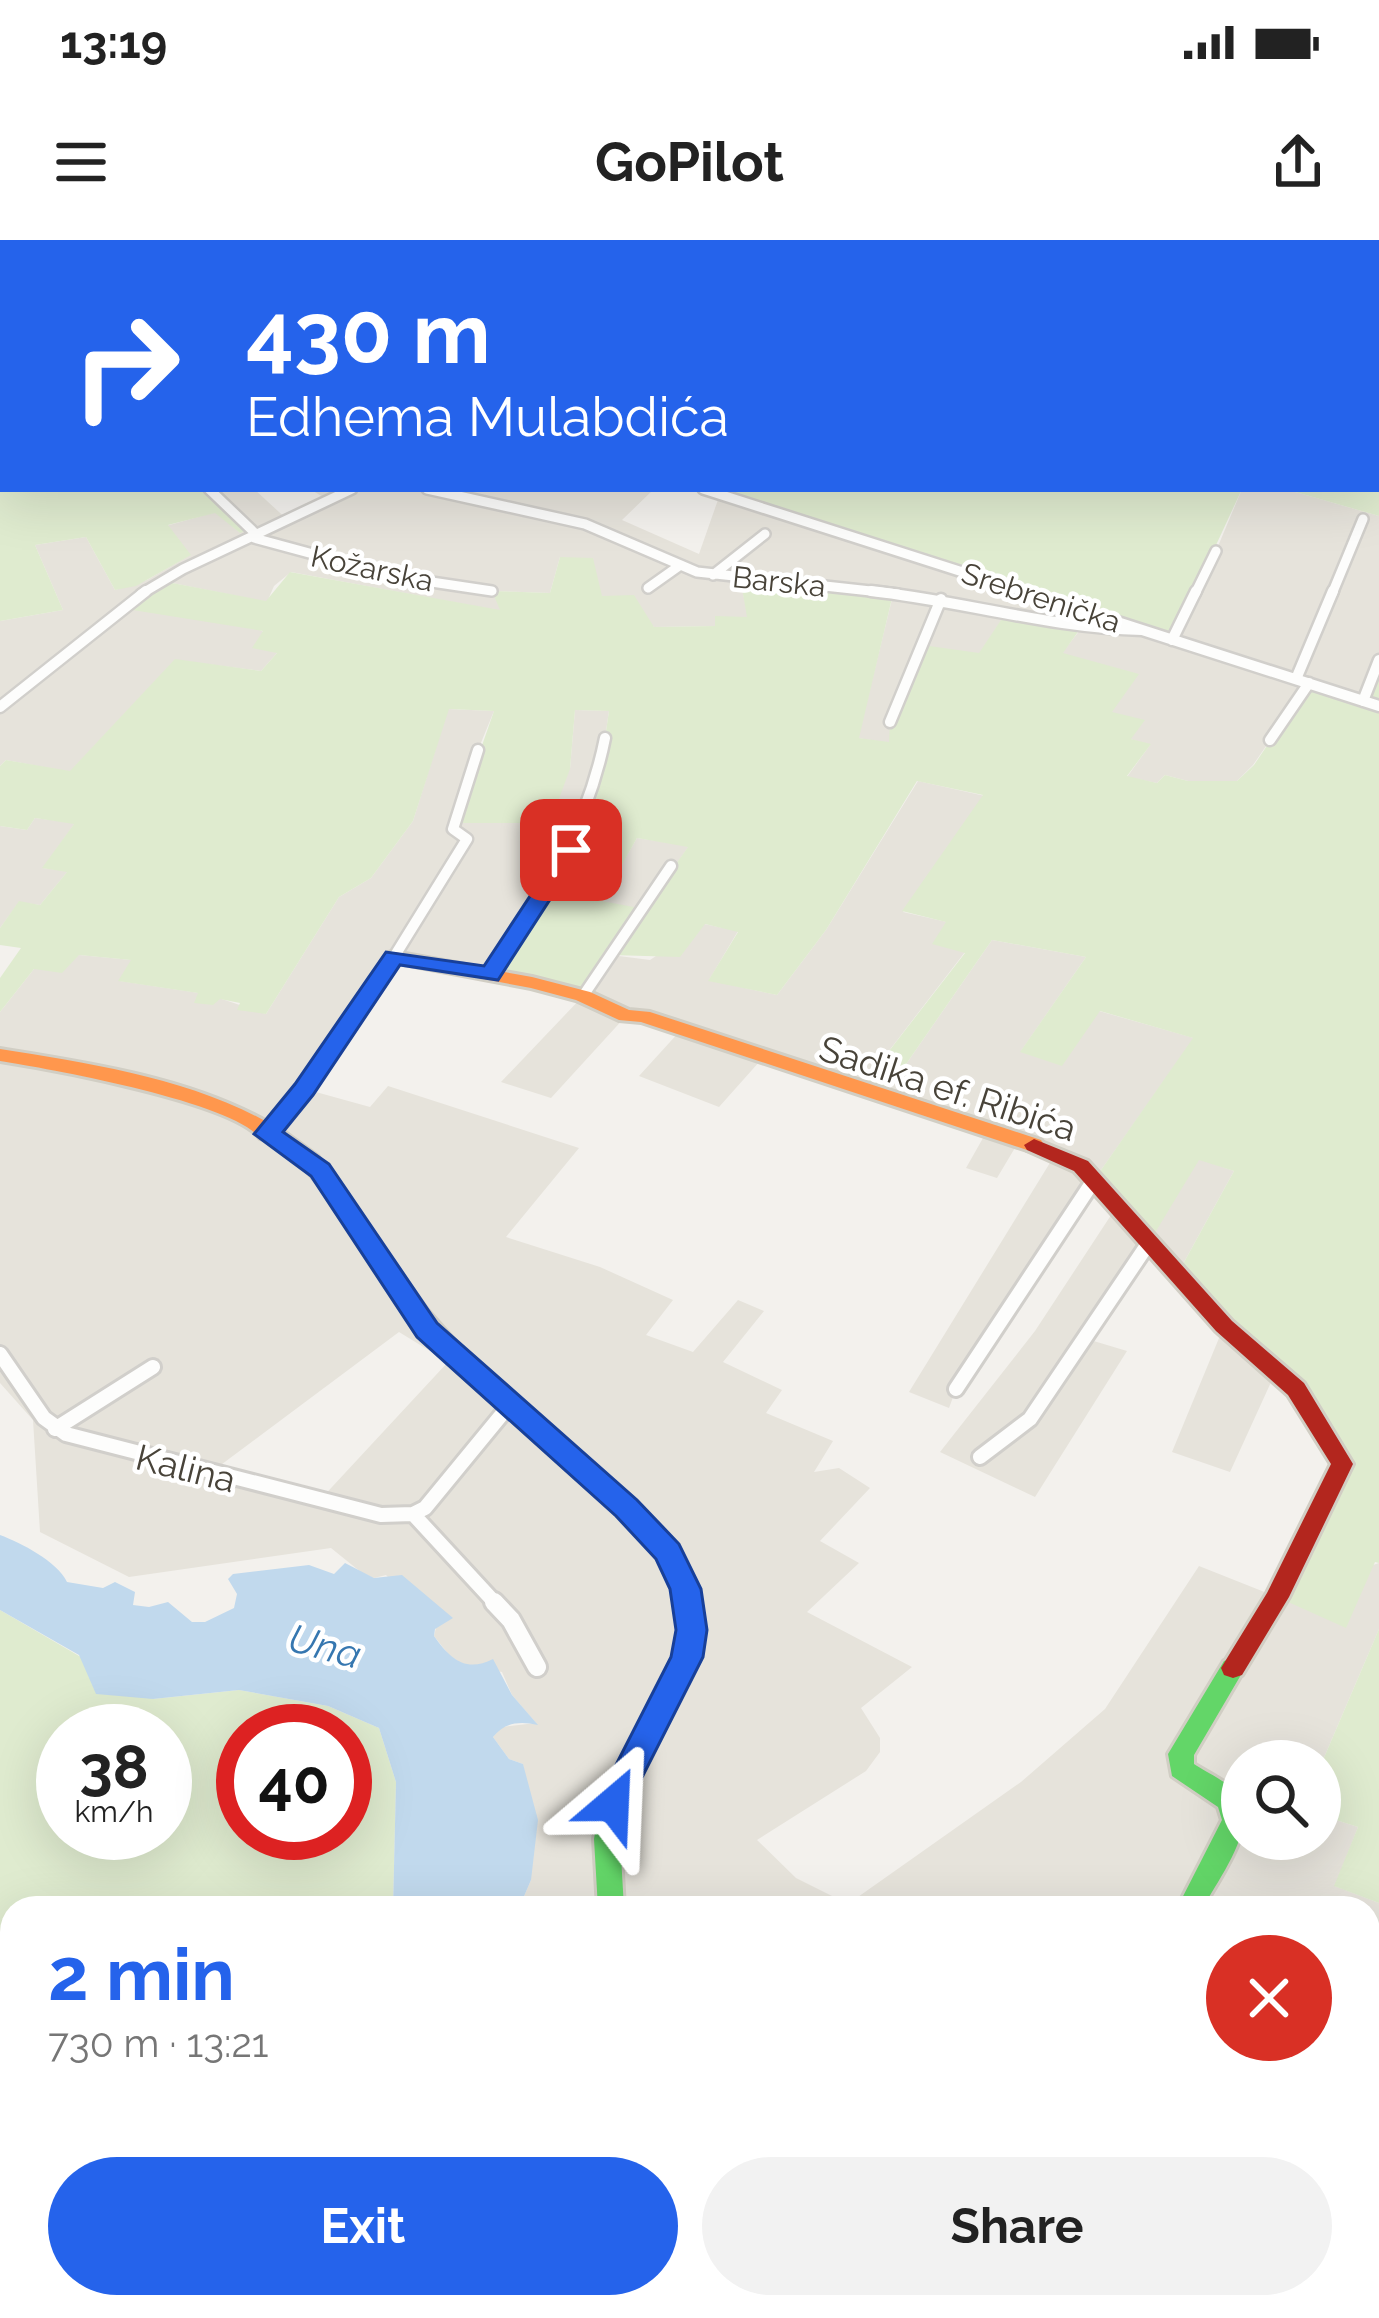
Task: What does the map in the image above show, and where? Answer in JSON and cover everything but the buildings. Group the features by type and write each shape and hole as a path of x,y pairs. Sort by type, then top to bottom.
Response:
{"street":[{"path":"212,492 256,537"},
{"path":"0,707 120,608 208,555 319,510 347,492"},
{"name":"Barska","path":"441,492 585,524 679,566 713,575 940,599 1081,629 1142,631"},
{"name":"Srebrenička","path":"712,492 1379,706"},
{"path":"1296,679 1363,519"},
{"path":"713,575 765,534"},
{"name":"Kožarska","path":"256,537 398,577 492,591"},
{"path":"1172,640 1216,551"},
{"path":"648,588 679,566"},
{"path":"890,722 940,599"},
{"path":"1363,701 1379,660"},
{"path":"1270,740 1309,683"},
{"path":"490,975 561,873 598,784 605,737"},
{"path":"267,1134 402,958 467,839 453,829 478,750"},
{"path":"583,996 671,866"},
{"name":"Sadika ef. Ribića","path":"402,958 583,996 626,1016 643,1016 760,1061 884,1096 1072,1159 1224,1326 1296,1389 1341,1461 1277,1598 1180,1754 1181,1769 1229,1801 1235,1820 1196,1896"},
{"path":"0,1054 135,1078 290,1145 320,1170 427,1330 626,1508 668,1552 686,1589 692,1630 687,1657 613,1804 608,1839 610,1896"},
{"path":"956,1389 1094,1180"},
{"path":"980,1457 1030,1419 1150,1241"},
{"path":"0,1354 21,1378 37,1414 55,1429 153,1367"},
{"path":"508,1407 425,1508 413,1514 511,1620 537,1667"},
{"name":"Kalina","path":"55,1429 116,1450 319,1501 381,1515 413,1514"}],"shaded area":[{"path":"211,492 257,492 291,523 331,502 315,492 651,492 622,520 699,554 720,494 1216,551 1241,492 1295,492 1379,516 1379,660 1363,701 1309,684 1237,781 1188,781 1165,775 1157,783 1127,777 1150,745 1130,739 1062,653 1080,630 980,653 889,743 858,738 893,595 740,579 748,617 715,617 715,626 654,627 602,596 560,557 550,593 493,591 501,611 291,572 274,586 267,602 162,581 264,632 277,653 261,671 175,660 70,772 6,760 0,766 0,621 63,610 35,545 86,537 115,590 147,580 190,555 166,526 216,512 240,533"},
{"path":"448,709 494,711 478,750 570,769 575,710 609,711 598,785 561,873 490,975 394,957 305,1089 370,1107 388,1086 579,1148 506,1237 600,1267 673,1300 646,1335 693,1352 738,1300 764,1311 723,1362 782,1390 766,1413 833,1441 814,1472 839,1468 870,1488 820,1541 859,1563 807,1612 912,1667 861,1708 880,1738 880,1752 866,1771 757,1840 796,1878 832,1896 524,1896 531,1880 523,1764 509,1759 493,1737 501,1727 536,1723 512,1695 502,1672 462,1664 449,1655 434,1636 436,1628 386,1575 374,1578 362,1573 331,1548 129,1577 40,1532 33,1420 0,1383 0,1012 34,969 79,955 132,960 120,981 199,993 195,1002 219,998 266,1014 339,897 371,878 413,821","holes":["399,1332 448,1362 319,1501 210,1473"]},
{"path":"918,781 985,796 903,912 947,922 965,952 858,1091 760,1061 719,1107 639,1076 680,1031 626,1016 551,1098 501,1082 583,996 611,955 650,960 704,924 738,931 709,980 777,995 826,930"},
{"path":"35,818 75,823 43,868 68,871 40,905 19,902 0,928 0,826 27,830"},
{"path":"637,838 689,846 644,910 601,901"},
{"path":"992,940 1086,957 1021,1051 1099,1011 1194,1038 1094,1180 956,1389 949,1408 909,1392 1056,1153 1019,1141 997,1178 966,1168 987,1131 884,1096"},
{"path":"1200,1159 1234,1171 1177,1275 1151,1242 1087,1339 1127,1351 1035,1497 940,1452 1035,1331 1117,1206"},
{"path":"1224,1326 1277,1369 1230,1472 1172,1452"},
{"path":"1379,1563 1379,1629 1332,1740 1221,1740 1221,1860 1341,1860 1341,1822 1358,1827 1335,1886 1361,1896 859,1896 1021,1782 1105,1709 1199,1566 1277,1597"}],"green space":[{"path":"0,492 212,492 251,529 240,533 215,513 168,525 191,555 136,586 115,590 86,537 35,545 63,610 0,621"},
{"path":"712,492 1241,492 1172,640"},
{"path":"1295,492 1379,492 1379,516"},
{"path":"560,557 593,558 602,596 634,595 654,627 715,626 715,616 747,617 740,577 893,594 859,738 889,742 890,722 922,645 979,653 1005,614 1080,629 1063,653 1139,674 1112,712 1145,720 1131,739 1151,744 1127,776 1157,783 1165,775 1188,781 1237,781 1254,765 1309,683 1363,701 1379,660 1379,1563 1375,1562 1346,1628 1277,1597 1341,1464 1322,1427 1177,1275 1234,1171 1199,1160 1150,1241 1094,1180 1193,1038 1100,1011 1062,1066 1020,1052 1086,957 992,940 884,1096 858,1091 965,953 932,944 946,922 902,911 983,795 917,781 826,930 777,995 708,981 738,932 705,924 680,957 611,955 583,996 490,975 571,850 598,785 609,711 575,710 570,769 550,823 455,823 494,711 449,709 413,821 371,878 339,897 266,1014 237,1010 240,1003 220,999 213,1005 194,1003 198,993 118,981 131,960 79,955 62,973 34,969 0,1012 0,978 21,948 0,945 0,928 19,901 40,905 67,872 42,868 74,824 35,818 27,830 0,826 0,766 6,760 70,771 175,659 261,671 277,653 252,648 263,631 120,608 162,581 266,601 290,572 500,610 492,591 550,593","holes":["637,838 688,847 644,909 602,901"]},
{"path":"0,1610 153,1699 239,1690 317,1704 216,1704 216,1860 372,1860 372,1725 379,1728 396,1782 393,1896 0,1896"},
{"path":"1379,1629 1379,1896 1360,1896 1334,1886 1358,1827 1341,1822 1341,1740 1332,1740"}],"water":[{"name":"Una","path":"0,1535 47,1560 67,1582 103,1588 115,1582 135,1592 133,1605 168,1602 192,1622 205,1622 234,1608 237,1594 228,1579 233,1574 309,1565 334,1574 345,1563 374,1578 402,1575 453,1618 435,1629 434,1636 446,1651 467,1664 493,1659 512,1695 538,1725 513,1724 493,1737 509,1759 523,1764 538,1820 531,1880 524,1896 393,1896 396,1782 379,1728 372,1725 372,1704 317,1704 239,1690 153,1699 96,1694 79,1655 0,1610"}],"traffic: fast":[{"path":"461,1362 626,1508 668,1552 686,1589 692,1630 687,1657 613,1804 607,1839 610,1896"},
{"path":"1196,1896 1235,1820 1229,1801 1181,1769 1181,1754 1233,1668"}],"traffic: slow":[{"path":"267,1134 304,1090 394,957 583,996 626,1016 643,1016 1034,1145"},
{"path":"0,1055 165,1090 251,1121 286,1140 331,1187 419,1315 461,1362"}],"traffic: jam":[{"path":"1034,1145 1081,1166 1224,1326 1296,1389 1342,1464 1277,1597 1233,1668"}],"route":[{"path":"571,850 561,873 490,975 394,957 304,1090 267,1134 290,1145 320,1170 427,1330 626,1508 668,1552 686,1589 692,1630 687,1657 613,1804"}]}
